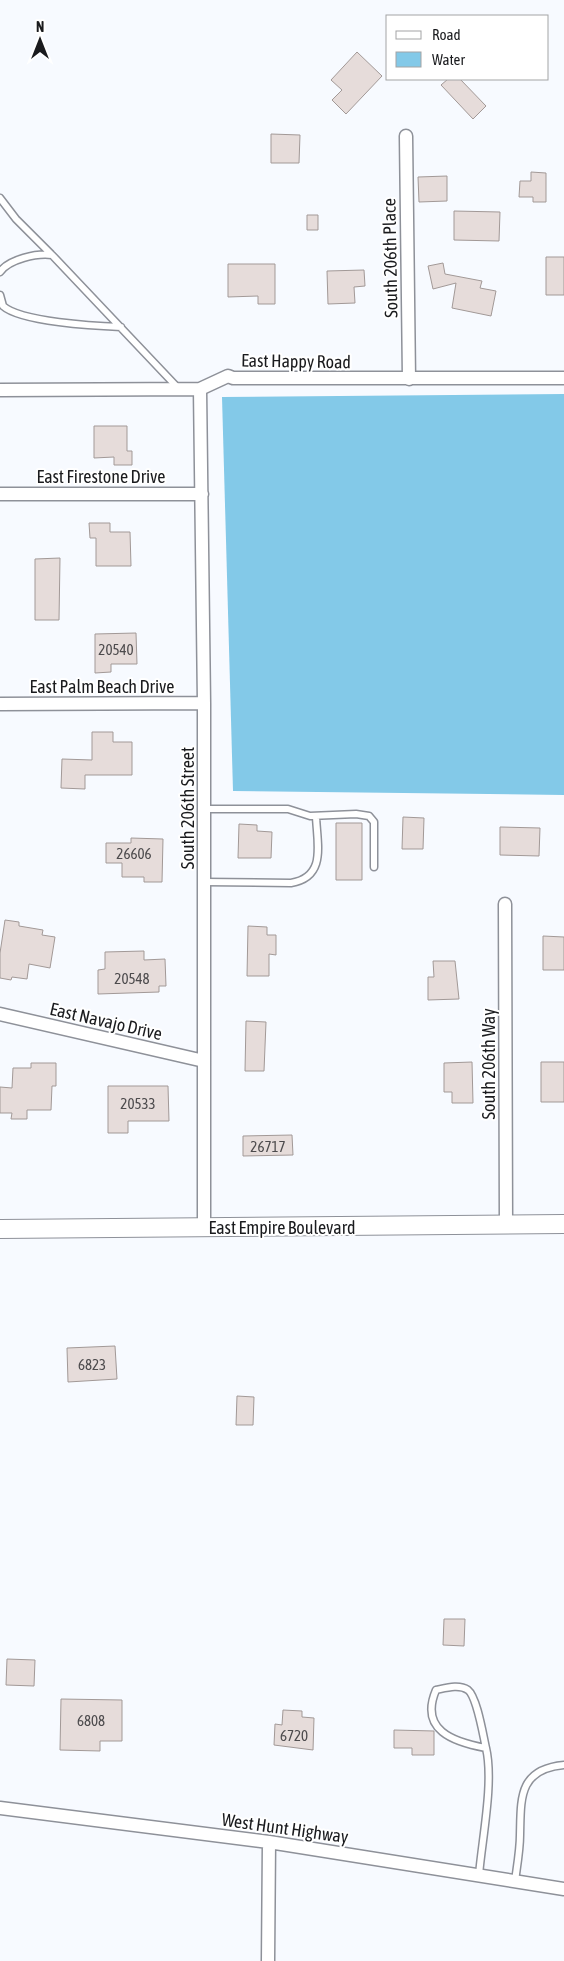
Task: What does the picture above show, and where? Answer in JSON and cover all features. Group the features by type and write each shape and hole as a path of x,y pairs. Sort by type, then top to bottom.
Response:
{"main road":[{"name":"East Empire Boulevard","path":"0,1229 564,1224"}],"street":[{"name":"South 206th Place","path":"406,136 409,379"},
{"name":"East Happy Road","path":"0,390 200,388 228,376 233,378 564,378"},
{"name":"South 206th Street","path":"200,388 204,703 204,1227"},
{"name":"East Firestone Drive","path":"0,494 202,494"},
{"name":"East Palm Beach Drive","path":"0,704 204,703"},
{"name":"South 206th Way","path":"506,904 506,1224"},
{"name":"East Navajo Drive","path":"0,1014 204,1062"},
{"name":"West Hunt Highway","path":"0,1808 269,1842 564,1889"},
{"path":"268,1961 269,1842"}],"lane":[{"path":"0,198 16,219 179,388"},
{"path":"0,272 12,263 38,254 52,255"},
{"path":"0,296 3,306 18,314 69,324 120,327"},
{"path":"204,809 288,809 316,816 356,814 369,816 374,822 374,867"},
{"path":"204,882 291,883 304,881 312,874 317,864 316,816"},
{"path":"478,1875 488,1785 486,1748 473,1698 467,1690 454,1686 436,1690 430,1703 432,1717 439,1730 453,1740 486,1748"},
{"path":"515,1881 520,1837 520,1799 528,1780 547,1768 564,1765"}],"water":[{"path":"564,394 564,795 233,791 222,397"}],"building":[{"path":"357,52 382,76 346,114 332,100 342,90 331,80"},
{"path":"447,80 461,80 486,106 473,119 441,85"},
{"path":"271,134 300,135 299,163 271,163"},
{"path":"531,172 546,173 546,202 533,202 533,197 519,197 520,181 531,181"},
{"path":"447,176 447,201 419,202 418,177"},
{"path":"454,211 500,212 499,241 454,240"},
{"path":"307,215 318,215 318,230 307,230"},
{"path":"546,257 564,257 564,295 546,295"},
{"path":"443,263 445,274 482,281 480,288 496,291 491,316 452,308 456,283 433,289 428,266"},
{"path":"228,264 275,264 275,304 258,304 258,296 228,297"},
{"path":"364,270 365,286 354,287 355,303 328,304 327,271"},
{"path":"94,426 127,426 127,451 132,451 132,465 114,465 114,457 94,458"},
{"path":"89,523 110,523 110,532 130,532 131,566 96,566 96,538 90,538"},
{"path":"60,558 59,620 35,620 35,559"},
{"path":"136,633 137,664 111,664 111,672 95,673 95,634"},
{"path":"92,732 113,732 113,742 132,742 132,775 85,775 85,789 61,788 62,759 92,760"},
{"path":"403,817 424,818 423,849 402,849"},
{"path":"336,823 362,823 362,880 336,880"},
{"path":"239,824 257,825 257,831 272,832 271,858 238,858"},
{"path":"500,827 540,828 539,856 500,855"},
{"path":"131,838 163,839 162,882 144,882 144,877 122,877 122,863 106,863 106,843 131,843"},
{"path":"5,920 19,922 19,926 43,930 42,935 55,937 50,968 29,964 27,979 12,977 11,980 0,978 0,953"},
{"path":"248,926 267,927 267,935 276,935 276,955 269,954 269,976 247,976"},
{"path":"543,936 564,937 564,970 543,970"},
{"path":"144,951 144,960 165,959 166,986 159,986 159,992 98,994 98,970 105,969 105,952"},
{"path":"433,961 455,961 459,999 428,1000 428,977 434,977"},
{"path":"246,1021 266,1022 264,1071 245,1071"},
{"path":"472,1062 473,1103 452,1103 452,1092 444,1092 444,1063"},
{"path":"541,1062 564,1062 564,1102 541,1102"},
{"path":"31,1063 56,1063 56,1086 52,1086 51,1110 27,1110 27,1119 11,1119 12,1113 0,1113 0,1087 12,1088 13,1068 31,1068"},
{"path":"108,1086 168,1086 169,1121 128,1121 128,1133 108,1133"},
{"path":"292,1135 293,1155 243,1156 243,1136"},
{"path":"115,1346 117,1379 68,1382 67,1348"},
{"path":"237,1396 254,1397 253,1425 236,1425"},
{"path":"444,1619 465,1619 464,1646 443,1645"},
{"path":"7,1659 35,1660 34,1686 6,1685"},
{"path":"61,1699 122,1700 122,1741 100,1741 100,1751 60,1750"},
{"path":"283,1710 302,1711 302,1717 314,1718 313,1750 274,1745 275,1724 282,1725"},
{"path":"394,1730 434,1731 434,1755 412,1755 412,1748 394,1748"}]}
